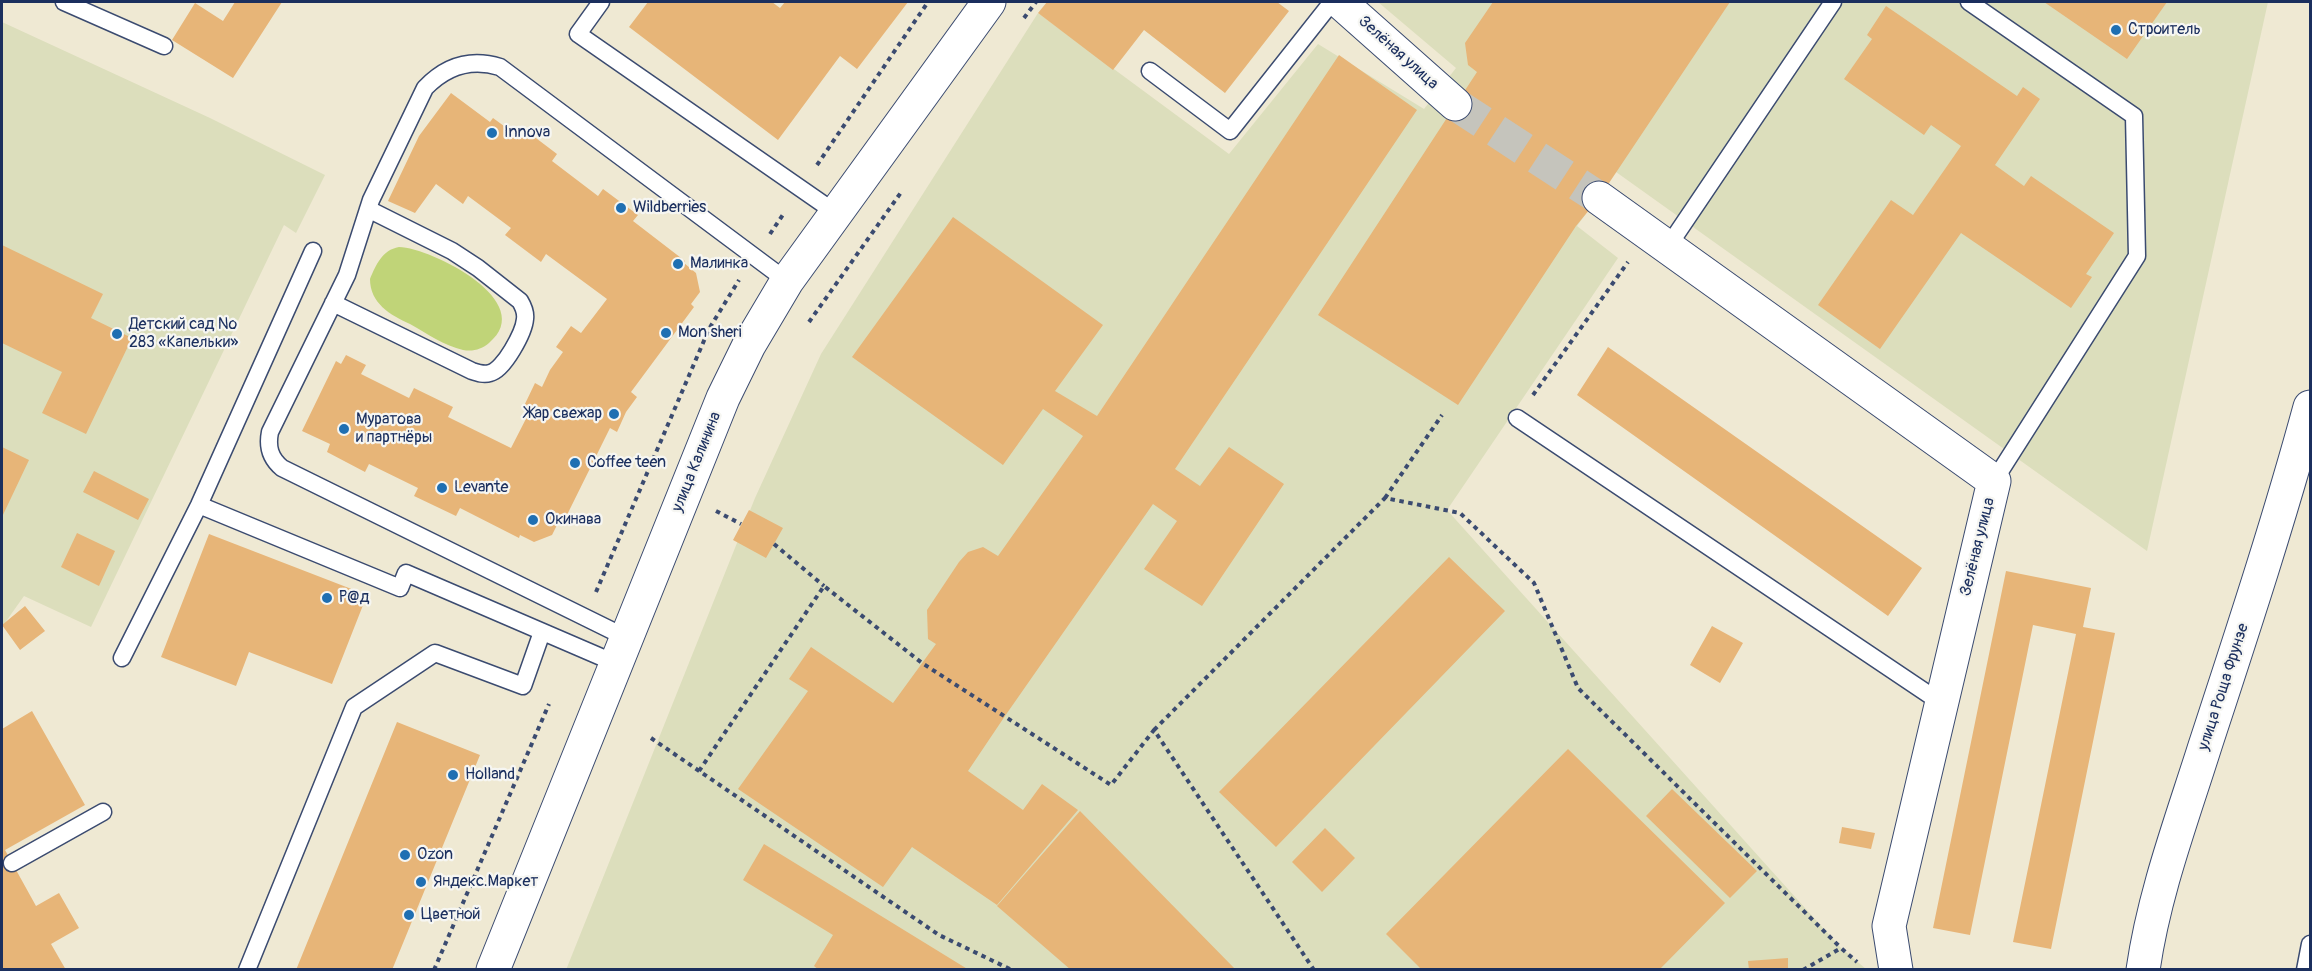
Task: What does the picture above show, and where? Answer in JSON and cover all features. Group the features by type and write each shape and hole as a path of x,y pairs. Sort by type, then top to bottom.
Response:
{"street":[{"name":"улица Калинина","path":"493,969 723,398 749,345 787,281 989,2"},
{"name":"Зелёная улица","path":"1340,2 1455,104"},
{"name":"Зелёная улица","path":"1599,198 1994,481 1940,702 1889,926 1896,969"},
{"name":"улица Роща Фрунзе","path":"2143,969 2147,941 2171,851 2286,494 2310,406"}],"lane":[{"path":"64,2 164,46"},
{"path":"602,2 578,34 836,213"},
{"path":"1150,71 1230,131 1332,2"},
{"path":"1657,241 1833,2"},
{"path":"1970,2 2134,116 2137,256 1994,481"},
{"path":"620,650 282,468 270,453 268,442 270,432 351,264 368,208 425,88 435,77 451,68 467,64 488,63 500,67 787,281"},
{"path":"333,303 482,374 490,374 504,365 525,322 520,301 478,268 439,244 368,208"},
{"path":"122,658 199,505 313,251"},
{"path":"1517,418 1940,702"},
{"path":"199,505 400,588 406,573 542,632 620,650"},
{"path":"247,969 354,707 435,653 523,686 542,632"},
{"path":"12,863 104,812"},
{"path":"2305,969 2310,944"}],"path":[{"path":"1022,21 1036,2"},
{"path":"805,328 907,184"},
{"path":"1517,418 1657,241"},
{"path":"774,544 922,663 1111,785 1154,730 1385,498 1442,416"},
{"path":"1385,498 1460,513 1534,583 1578,688 1841,948 1866,969"},
{"path":"719,501 715,511 741,524"},
{"path":"699,771 824,586"},
{"path":"1154,730 1314,969"},
{"path":"651,738 939,935 1012,969"},
{"path":"1803,969 1841,948"}],"shaded area":[{"path":"1378,2 2268,2 2147,551 1616,172 1577,226 1618,258 1447,510 1841,948 1866,969 566,970 755,498 821,354 1038,13 1229,154 1318,44 1424,109 1456,68"},
{"name":"Детский сад № 283 «Капельки»","path":"2,22 210,118 325,175 296,233 284,225 91,627 24,596 2,627"}],"green space":[{"path":"399,247 434,257 455,267 475,280 491,295 501,311 501,327 489,343 467,351 449,346 395,317 382,307 373,295 370,279 384,255"}],"building":[{"path":"235,2 282,2 233,78 172,40 195,3 223,21"},
{"path":"648,2 772,2 780,8 785,2 908,2 857,69 840,56 778,140 629,27"},
{"path":"1047,2 1277,2 1289,11 1225,93 1144,30 1113,70 1038,13"},
{"path":"1493,2 1730,2 1599,198 1576,226 1458,405 1318,315 1477,72 1468,65 1465,43"},
{"name":"Строитель","path":"2044,2 2167,2 2127,59"},
{"path":"1886,6 2017,96 2023,87 2040,99 1995,165 2024,186 2031,176 2114,233 2086,274 2092,277 2071,308 1961,233 1880,349 1818,305 1891,200 1913,215 1961,146 1931,125 1924,135 1844,79 1872,39 1867,35"},
{"path":"1339,55 1417,110 1175,469 1200,486 1229,447 1284,484 1202,606 1144,569 1177,521 1153,504 1005,716 968,771 1023,810 1042,784 1078,810 997,905 912,847 883,887 738,789 808,691 789,679 811,647 893,703 936,644 928,639 927,610 959,562 968,552 983,547 998,556 1083,436 1043,409 1003,465 852,357 953,217 1103,325 1055,391 1097,416"},
{"path":"451,93 490,122 493,118 519,137 524,129 557,154 552,161 598,196 603,189 638,215 633,221 685,261 684,263 696,273 700,292 691,304 694,307 631,392 637,397 626,412 617,432 610,428 563,523 559,521 552,535 534,542 520,535 519,538 460,508 456,516 414,496 418,488 369,464 365,472 327,452 330,444 302,431 336,361 341,364 346,355 366,365 361,374 409,398 414,388 453,407 448,417 511,448 531,409 524,406 535,383 542,387 550,370 563,352 556,347 571,326 581,333 607,299 546,254 541,262 505,235 511,228 468,196 463,204 436,184 415,213 388,201 419,136"},
{"path":"2,245 103,294 91,318 132,338 86,434 42,413 62,372 2,343"},
{"path":"1608,347 1922,568 1888,616 1577,395"},
{"path":"2,447 29,460 2,517"},
{"path":"94,471 149,499 138,520 83,492"},
{"path":"749,510 783,528 766,558 733,540"},
{"path":"77,533 115,551 99,586 61,567"},
{"path":"209,534 367,595 332,684 249,652 236,686 161,657"},
{"path":"1449,557 1505,611 1276,847 1219,792"},
{"path":"2006,571 2091,588 2083,627 2115,633 2051,949 2013,942 2076,634 2033,625 1970,935 1933,928"},
{"path":"25,606 45,631 20,650 2,625"},
{"path":"1712,626 1743,643 1720,683 1690,665"},
{"path":"32,711 85,805 5,850 36,906 59,893 79,928 51,944 66,970 2,970 2,729"},
{"path":"397,722 480,755 392,970 296,970"},
{"path":"1568,749 1725,903 1659,970 1422,970 1386,934"},
{"path":"1672,789 1757,871 1730,898 1646,816"},
{"path":"1080,811 1236,970 1071,970 997,906"},
{"path":"1842,827 1875,833 1871,849 1839,843"},
{"path":"1325,828 1355,858 1322,892 1292,862"},
{"path":"764,844 969,970 819,970 814,966 833,935 743,880"},
{"path":"1788,958 1788,970 1749,970 1748,961"}],"tunnel":[{"path":"1455,104 1599,198"}],"place":[{"name":"Строитель","path":"2116,30"},
{"name":"Innova","path":"492,133"},
{"name":"Wildberries","path":"621,208"},
{"name":"Малинка","path":"678,264"},
{"name":"Mon sheri","path":"666,333"},
{"name":"Детский сад № 283 «Капельки»","path":"117,334"},
{"name":"Жар свежар","path":"614,414"},
{"name":"Муратова и партнёры","path":"344,429"},
{"name":"Coffee teen","path":"575,463"},
{"name":"Levante","path":"442,488"},
{"name":"Окинава","path":"533,520"},
{"name":"Р@д","path":"327,598"},
{"name":"Holland","path":"453,775"},
{"name":"Ozon","path":"405,855"},
{"name":"Яндекс.Маркет","path":"421,882"},
{"name":"Цветной","path":"409,915"}]}
